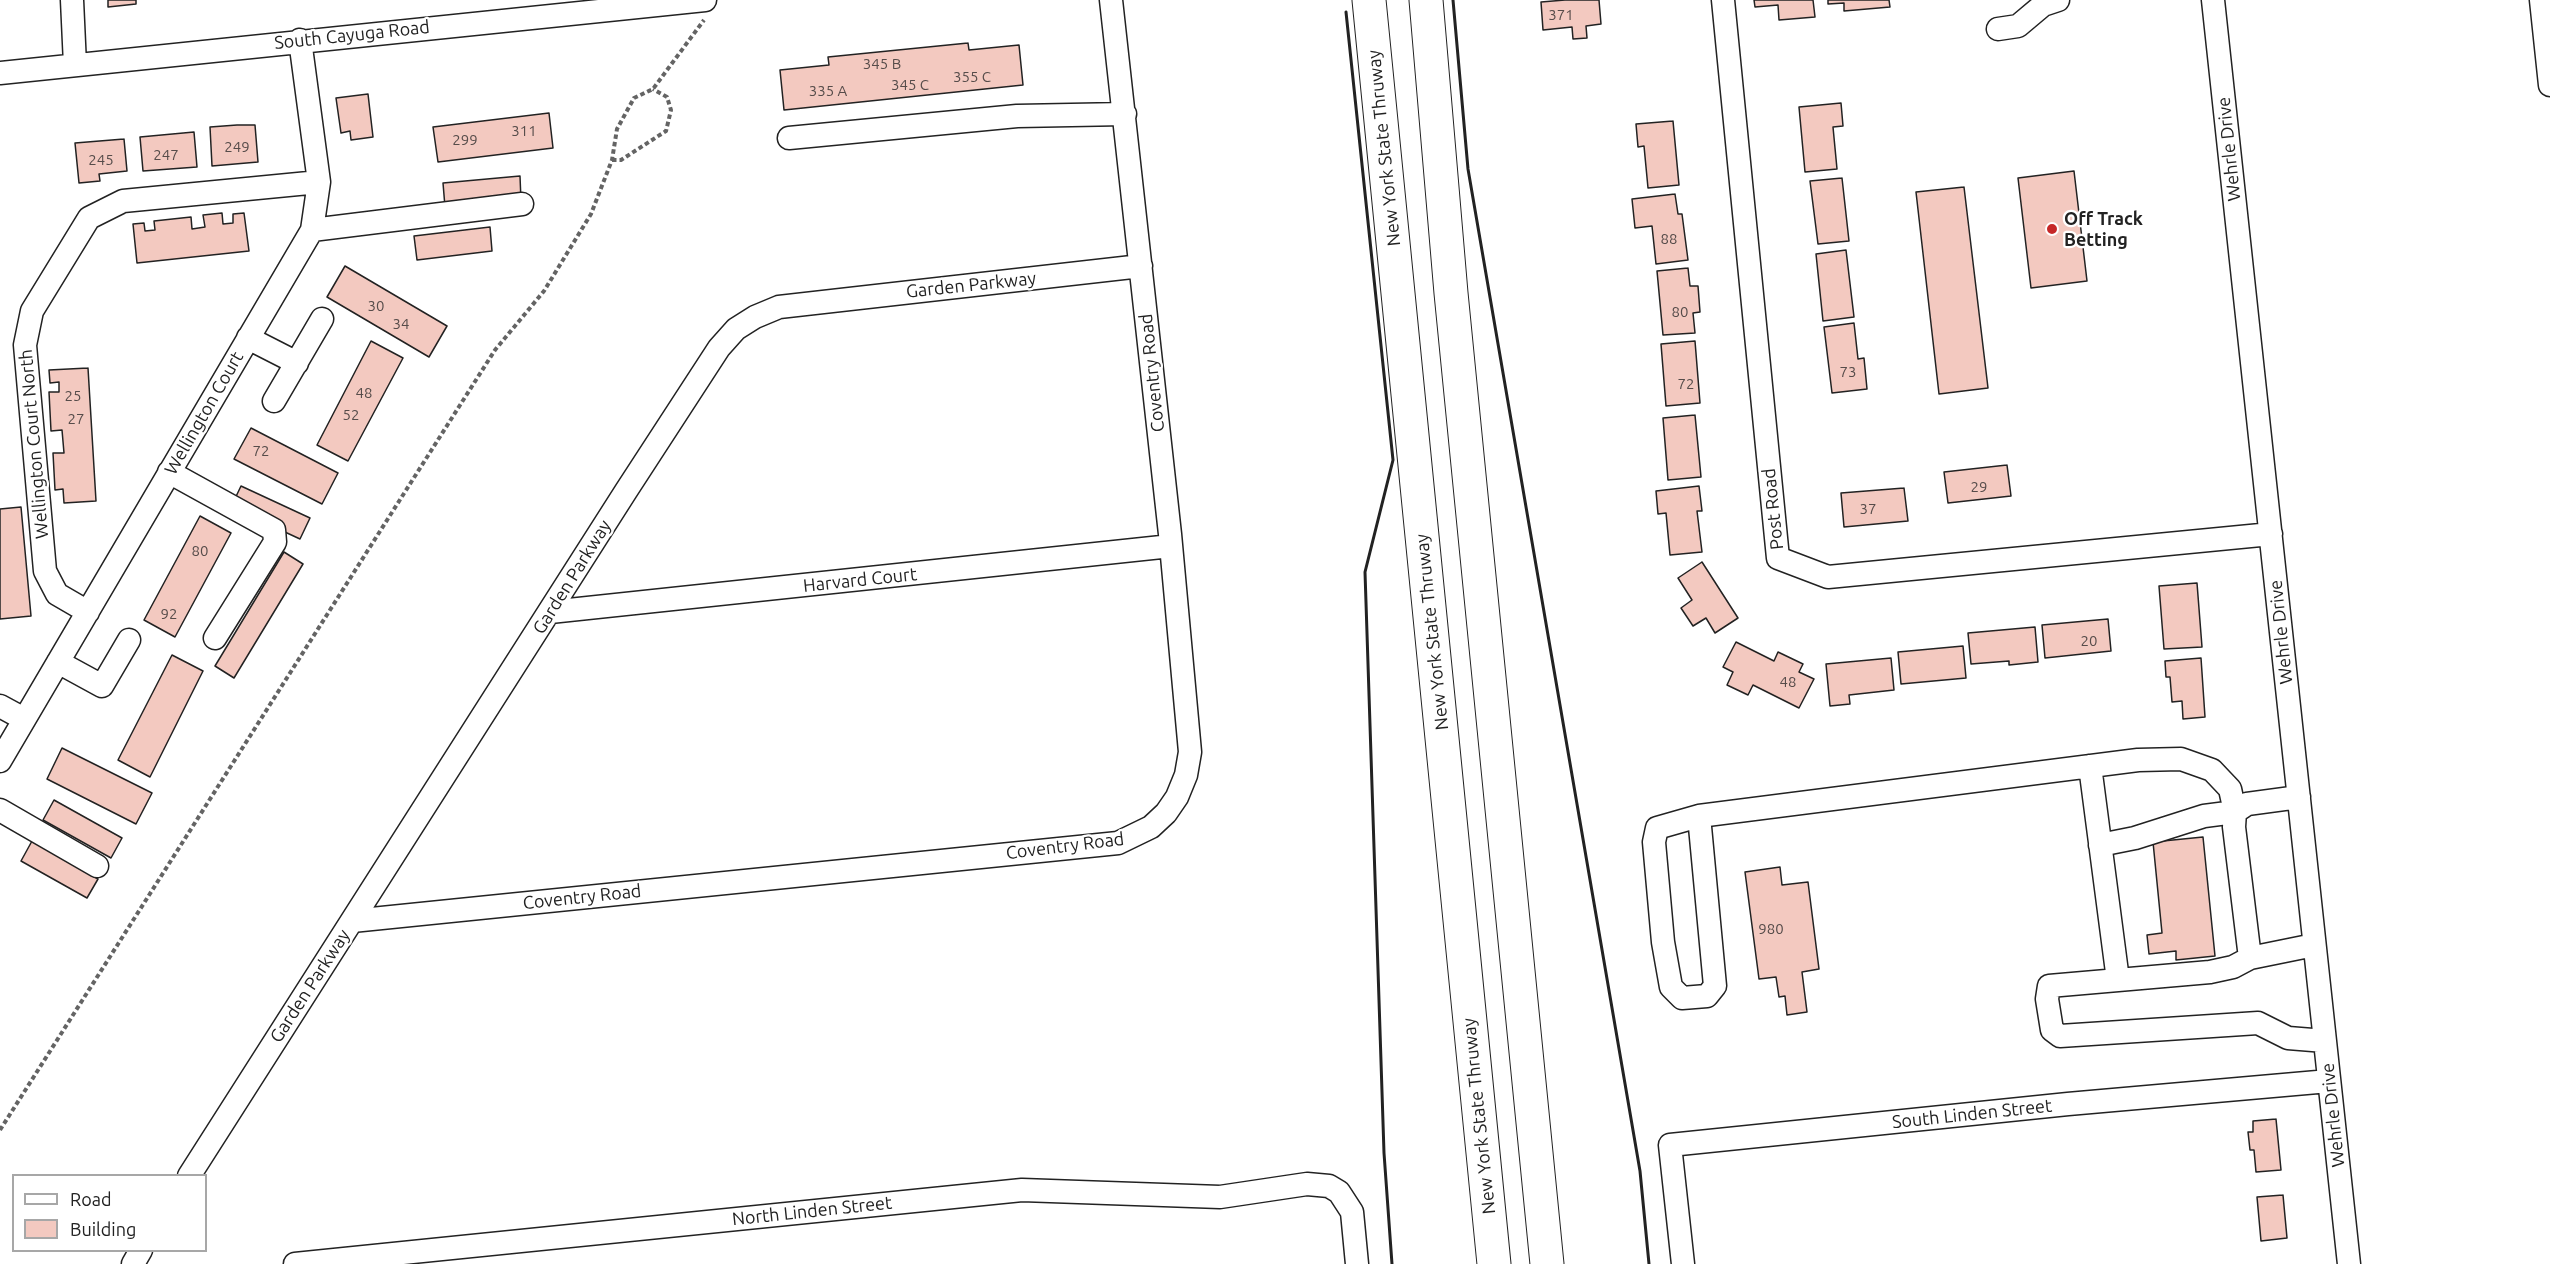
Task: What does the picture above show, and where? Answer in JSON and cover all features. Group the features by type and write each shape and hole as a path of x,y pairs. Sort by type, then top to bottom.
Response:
{"highway":[{"name":"New York State Thruway","path":"1369,0 1494,1264"},
{"path":"1426,0 1451,293 1547,1264"}],"street":[{"path":"72,0 75,65"},
{"name":"Coventry Road","path":"352,921 1118,843 1151,827 1177,797 1186,775 1190,752 1171,546 1111,0"},
{"name":"Post Road","path":"1723,0 1778,558 1828,577 2271,534"},
{"path":"1998,29 2018,26 2043,5 2058,0"},
{"name":"Wehrle Drive","path":"2214,0 2349,1264"},
{"path":"2541,0 2550,85"},
{"name":"South Cayuga Road","path":"0,73 300,40 705,9"},
{"name":"Wellington Court","path":"0,761 312,230 319,182 300,40"},
{"path":"789,138 1017,116 1125,114"},
{"name":"Wellington Court North","path":"88,612 57,594 45,572 25,345 32,311 89,218 123,201 319,182"},
{"path":"312,230 522,204"},
{"name":"Garden Parkway","path":"190,1174 719,348 736,329 755,317 778,307 1141,267"},
{"path":"274,401 322,319"},
{"path":"248,338 297,363"},
{"path":"170,472 274,530 275,542 215,638"},
{"name":"Harvard Court","path":"550,612 1171,546"},
{"path":"58,662 102,686 129,640"},
{"path":"0,706 24,719"},
{"path":"1699,816 1715,986 1707,996 1682,998 1671,987 1663,942 1654,842 1657,828 1699,816 2138,760 2181,759 2212,770 2229,789 2235,812 2250,958"},
{"path":"2090,766 2118,980"},
{"path":"2100,845 2135,838 2204,816 2235,812 2247,804 2299,797"},
{"path":"0,810 97,866"},
{"path":"2314,945 2250,958 2233,968 2210,972 2049,986 2047,999 2052,1030 2060,1036 2258,1023 2288,1038 2325,1041"},
{"name":"South Linden Street","path":"1683,1264 1670,1145 2068,1104 2329,1081"},
{"name":"North Linden Street","path":"295,1264 1022,1190 1220,1197 1307,1184 1329,1185 1339,1192 1352,1212 1358,1264"}],"path":[{"path":"0,1130 495,350 544,291 591,214 612,160 617,129 634,98 653,89 705,9"},
{"path":"612,160 621,160 666,130 671,110 667,97 653,89"}],"building":[{"path":"108,0 136,0 136,4 108,7"},
{"path":"1599,0 1601,24 1586,26 1587,38 1573,39 1572,27 1543,30 1541,2"},
{"path":"1754,0 1813,0 1815,17 1779,20 1778,5 1755,7"},
{"path":"1828,0 1889,0 1890,7 1844,11 1844,3 1828,4"},
{"path":"968,43 969,50 1019,45 1023,85 784,110 780,70 829,65 828,57"},
{"path":"368,94 373,137 351,140 350,131 341,133 336,98"},
{"path":"1841,103 1843,126 1833,127 1837,169 1805,172 1799,107"},
{"path":"549,113 553,148 438,162 433,127"},
{"path":"1673,121 1679,185 1648,188 1644,146 1638,147 1636,124"},
{"path":"255,125 258,162 212,166 210,127"},
{"path":"194,132 197,167 143,171 140,137"},
{"path":"124,139 127,171 99,174 100,181 79,183 75,143"},
{"name":"Off Track Betting","path":"2074,171 2087,281 2031,288 2018,178"},
{"path":"520,176 521,201 445,207 443,183"},
{"path":"1842,178 1849,241 1818,244 1810,181"},
{"path":"1964,187 1988,388 1939,394 1916,192"},
{"path":"1675,194 1678,214 1682,214 1688,260 1656,264 1652,226 1635,228 1632,199"},
{"path":"222,213 223,224 233,223 233,214 244,213 249,251 137,263 133,224 144,223 145,231 155,230 154,221 191,217 192,229 205,227 203,215"},
{"path":"490,227 492,251 417,260 414,236"},
{"path":"1846,250 1854,317 1823,321 1816,254"},
{"path":"345,266 447,326 429,357 327,297"},
{"path":"1688,268 1690,286 1698,286 1700,312 1693,313 1695,333 1663,335 1657,271"},
{"path":"1854,323 1858,359 1864,358 1867,389 1832,393 1824,327"},
{"path":"371,341 403,358 348,461 317,445"},
{"path":"1695,341 1700,403 1666,406 1661,344"},
{"path":"88,368 96,501 64,503 63,489 55,490 53,453 64,453 62,430 51,431 49,392 59,392 59,382 50,383 49,370"},
{"path":"1695,415 1701,477 1668,480 1663,418"},
{"path":"251,428 338,473 322,504 234,459"},
{"path":"2007,465 2011,496 1948,503 1944,472"},
{"path":"241,486 310,518 300,539 231,507"},
{"path":"1699,486 1702,511 1697,511 1702,552 1670,555 1666,513 1658,514 1656,491"},
{"path":"1904,488 1908,521 1844,527 1841,493"},
{"path":"21,507 31,616 0,619 0,509"},
{"path":"200,516 231,533 175,637 144,620"},
{"path":"284,552 303,564 234,678 215,666"},
{"path":"1702,562 1738,618 1715,633 1706,618 1693,626 1681,608 1692,600 1678,578"},
{"path":"2197,583 2202,647 2164,649 2159,586"},
{"path":"2108,619 2111,651 2045,658 2042,625"},
{"path":"2035,627 2038,662 2009,665 2009,661 1971,664 1968,633"},
{"path":"1736,642 1774,661 1778,652 1803,664 1799,672 1814,679 1799,708 1753,685 1748,695 1727,685 1733,672 1723,667"},
{"path":"1963,646 1966,678 1901,684 1898,652"},
{"path":"172,655 203,671 150,777 118,760"},
{"path":"1891,658 1894,690 1849,695 1850,704 1830,706 1826,664"},
{"path":"2201,658 2205,717 2183,719 2182,701 2172,702 2170,677 2166,677 2165,661"},
{"path":"62,748 152,793 136,824 47,779"},
{"path":"54,800 122,838 111,858 43,820"},
{"path":"2203,837 2215,956 2176,960 2176,951 2149,954 2147,935 2162,933 2153,842"},
{"path":"32,841 98,879 87,898 21,861"},
{"path":"1780,867 1782,885 1808,882 1819,969 1802,972 1807,1012 1787,1015 1785,996 1779,997 1776,977 1759,979 1745,872"},
{"path":"2276,1119 2281,1170 2256,1172 2254,1150 2250,1150 2248,1132 2253,1132 2253,1121"},
{"path":"2283,1195 2287,1238 2261,1241 2257,1197"}],"wall":[{"path":"1453,0 1468,169 1640,1171 1649,1264"},
{"path":"1346,12 1393,460 1365,572 1384,1153 1392,1264"}],"place":[{"name":"Off Track Betting","path":"2052,229"}]}
